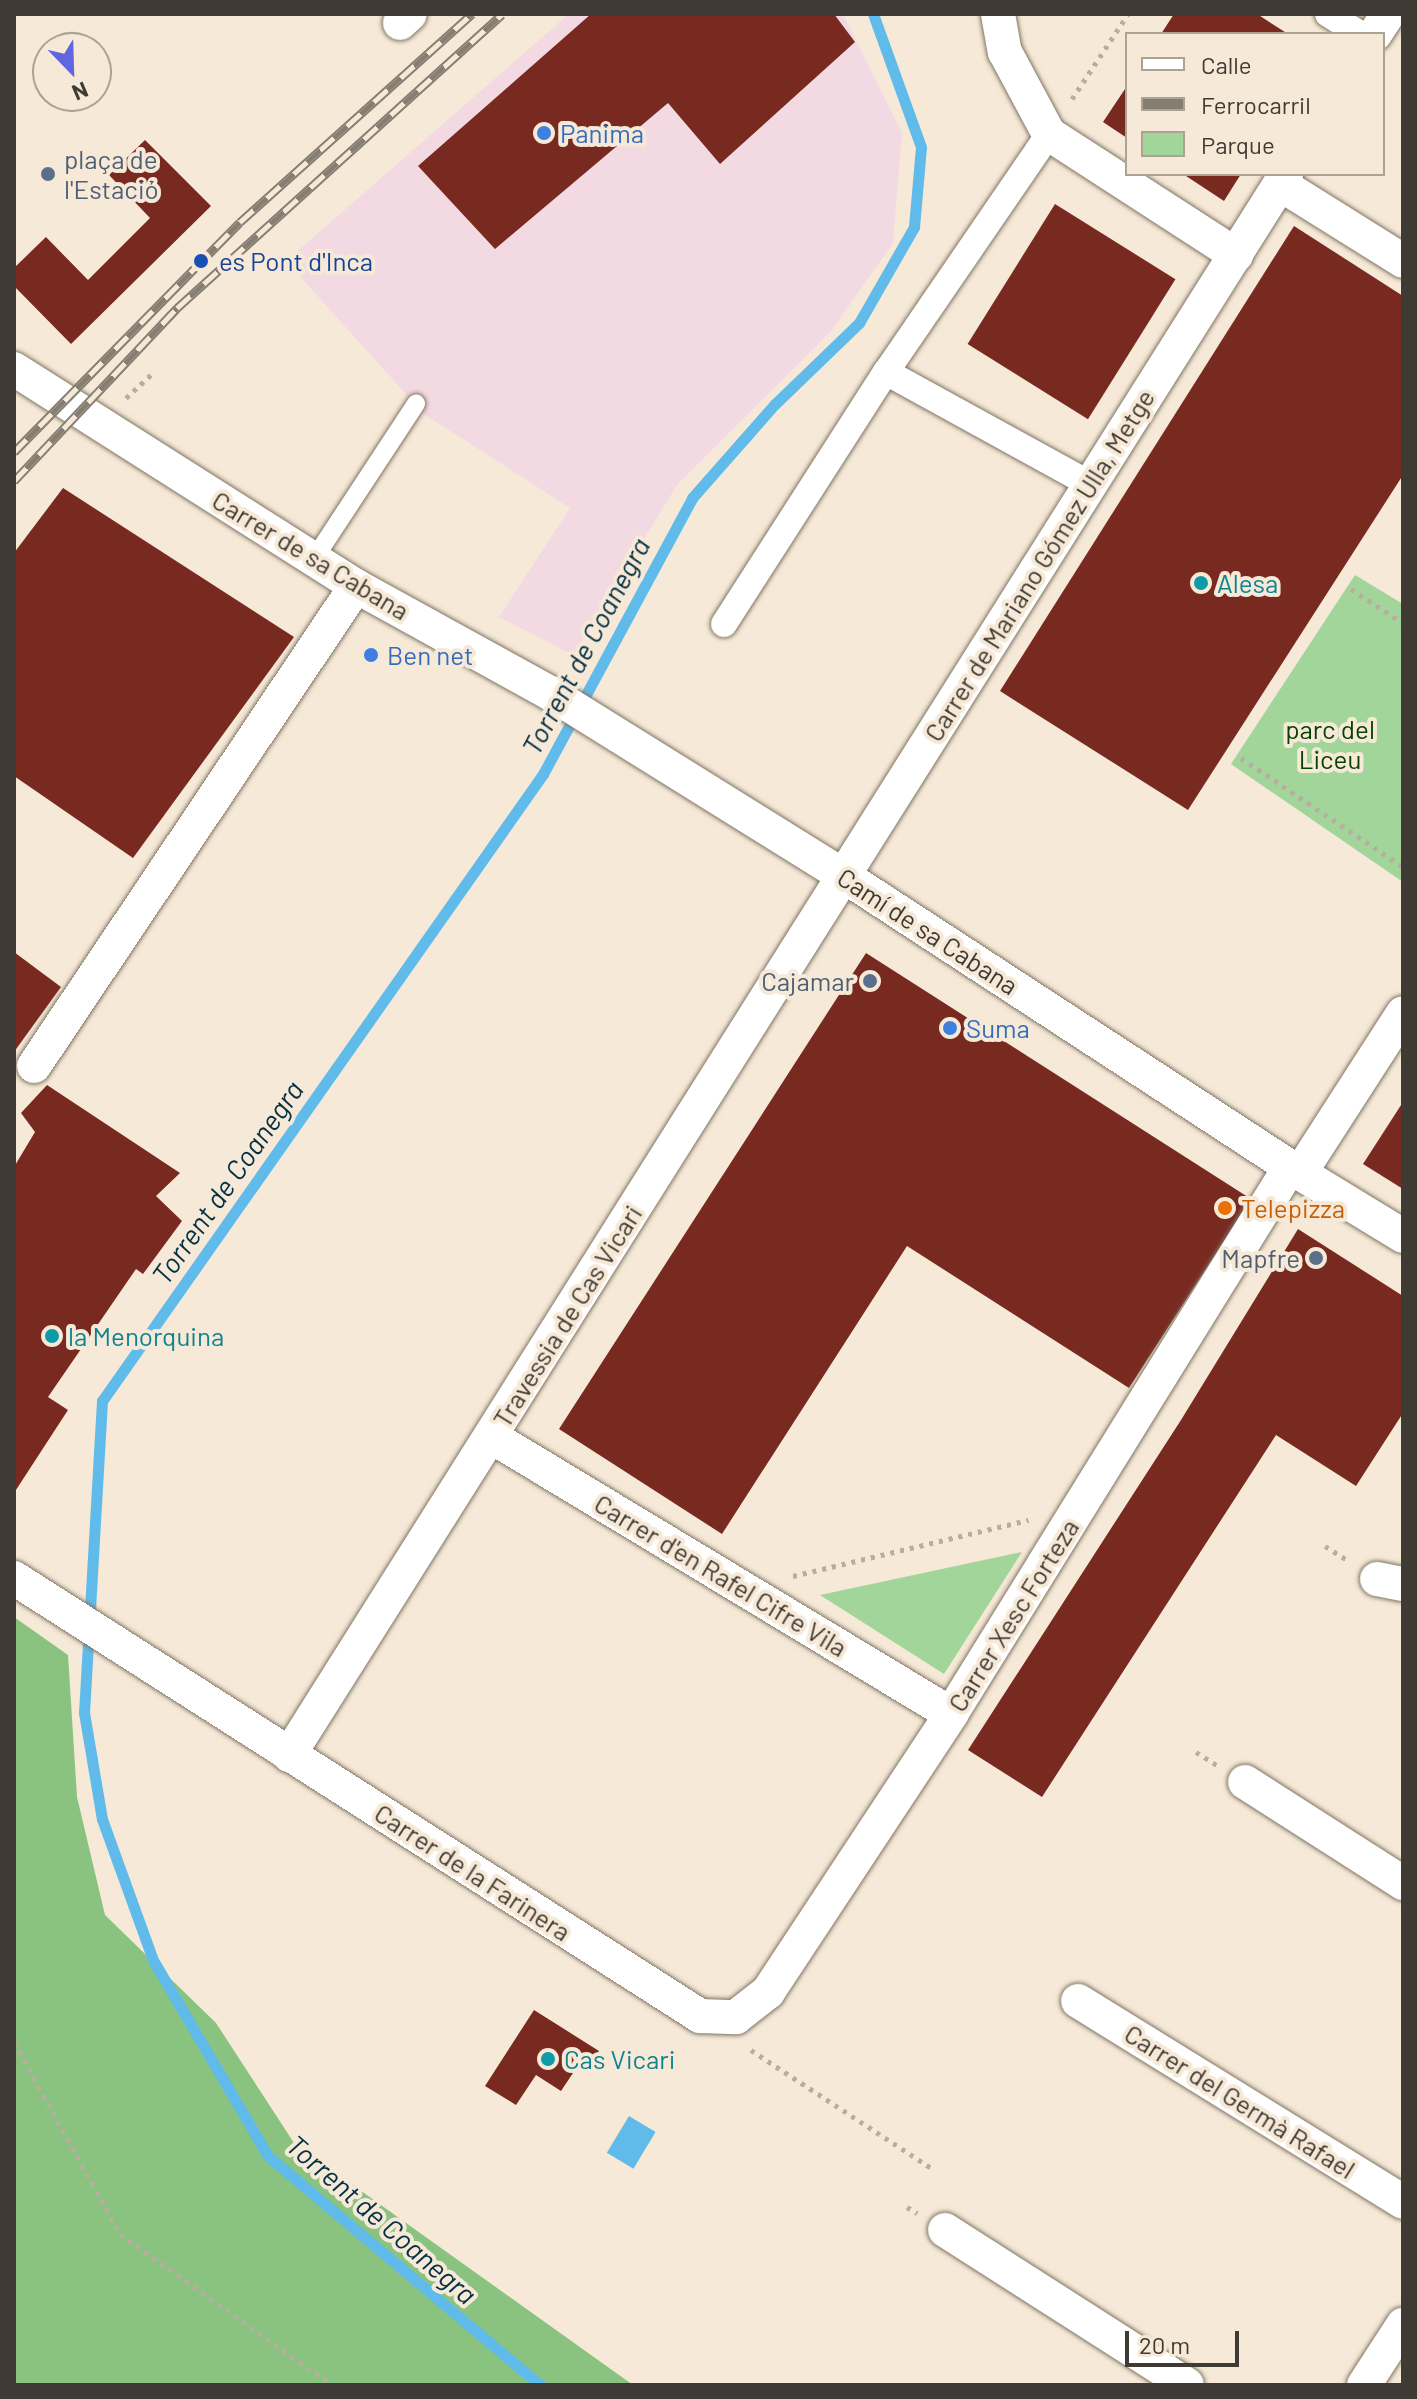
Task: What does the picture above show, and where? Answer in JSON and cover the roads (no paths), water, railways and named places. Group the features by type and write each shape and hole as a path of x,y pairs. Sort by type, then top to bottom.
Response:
{"street":[{"path":"998,14 1005,52 1049,134 1236,255"},
{"path":"1328,14 1357,32"},
{"path":"1376,32 1388,14"},
{"path":"724,624 886,372 1049,134"},
{"path":"1283,179 1403,261"},
{"name":"Carrer de Mariano Gómez Ulla, Metge","path":"844,876 1283,179"},
{"name":"Carrer de sa Cabana","path":"14,369 356,586 550,693 613,732"},
{"path":"886,372 1090,484"},
{"path":"34,1066 356,586"},
{"name":"Camí de sa Cabana","path":"613,732 844,876 1295,1170 1403,1236"},
{"name":"Travessia de Cas Vicari","path":"289,1755 844,876"},
{"name":"Carrer Xesc Forteza","path":"700,2016 736,2017 768,1992 951,1714 1295,1170 1403,1013"},
{"name":"Carrer d'en Rafel Cifre Vila","path":"492,1437 951,1714"},
{"name":"Carrer de la Farinera","path":"27,1586 700,2016"},
{"path":"1245,1782 1403,1883"},
{"name":"Carrer del Germà Rafael","path":"1078,2001 1403,2202"},
{"path":"945,2230 1187,2385"},
{"path":"1364,2385 1403,2325"}],"lane":[{"path":"314,559 416,404"}],"water":[{"path":"629,2116 656,2132 633,2169 607,2153"}],"waterway":[{"name":"Torrent de Coanegra","path":"540,2385 268,2156 153,1960 102,1819 84,1713 102,1401 543,774 692,498 775,404 859,323 914,227 921,147 873,14"}],"railway":[{"path":"14,452 240,222 472,14"},
{"path":"14,481 177,308 502,14"}],"place":[{"name":"Panima","path":"544,133"},
{"name":"plaça de l'Estació","path":"48,174"},
{"name":"es Pont d'Inca","path":"201,261"},
{"name":"Alesa","path":"1201,583"},
{"name":"Ben net","path":"371,655"},
{"name":"Cajamar","path":"870,981"},
{"name":"Suma","path":"950,1028"},
{"name":"Telepizza","path":"1225,1208"},
{"name":"Mapfre","path":"1316,1258"},
{"name":"la Menorquina","path":"52,1336"},
{"name":"Cas Vicari","path":"548,2059"}],"park label":[{"name":"parc del Liceu","path":"1330,744"}]}
